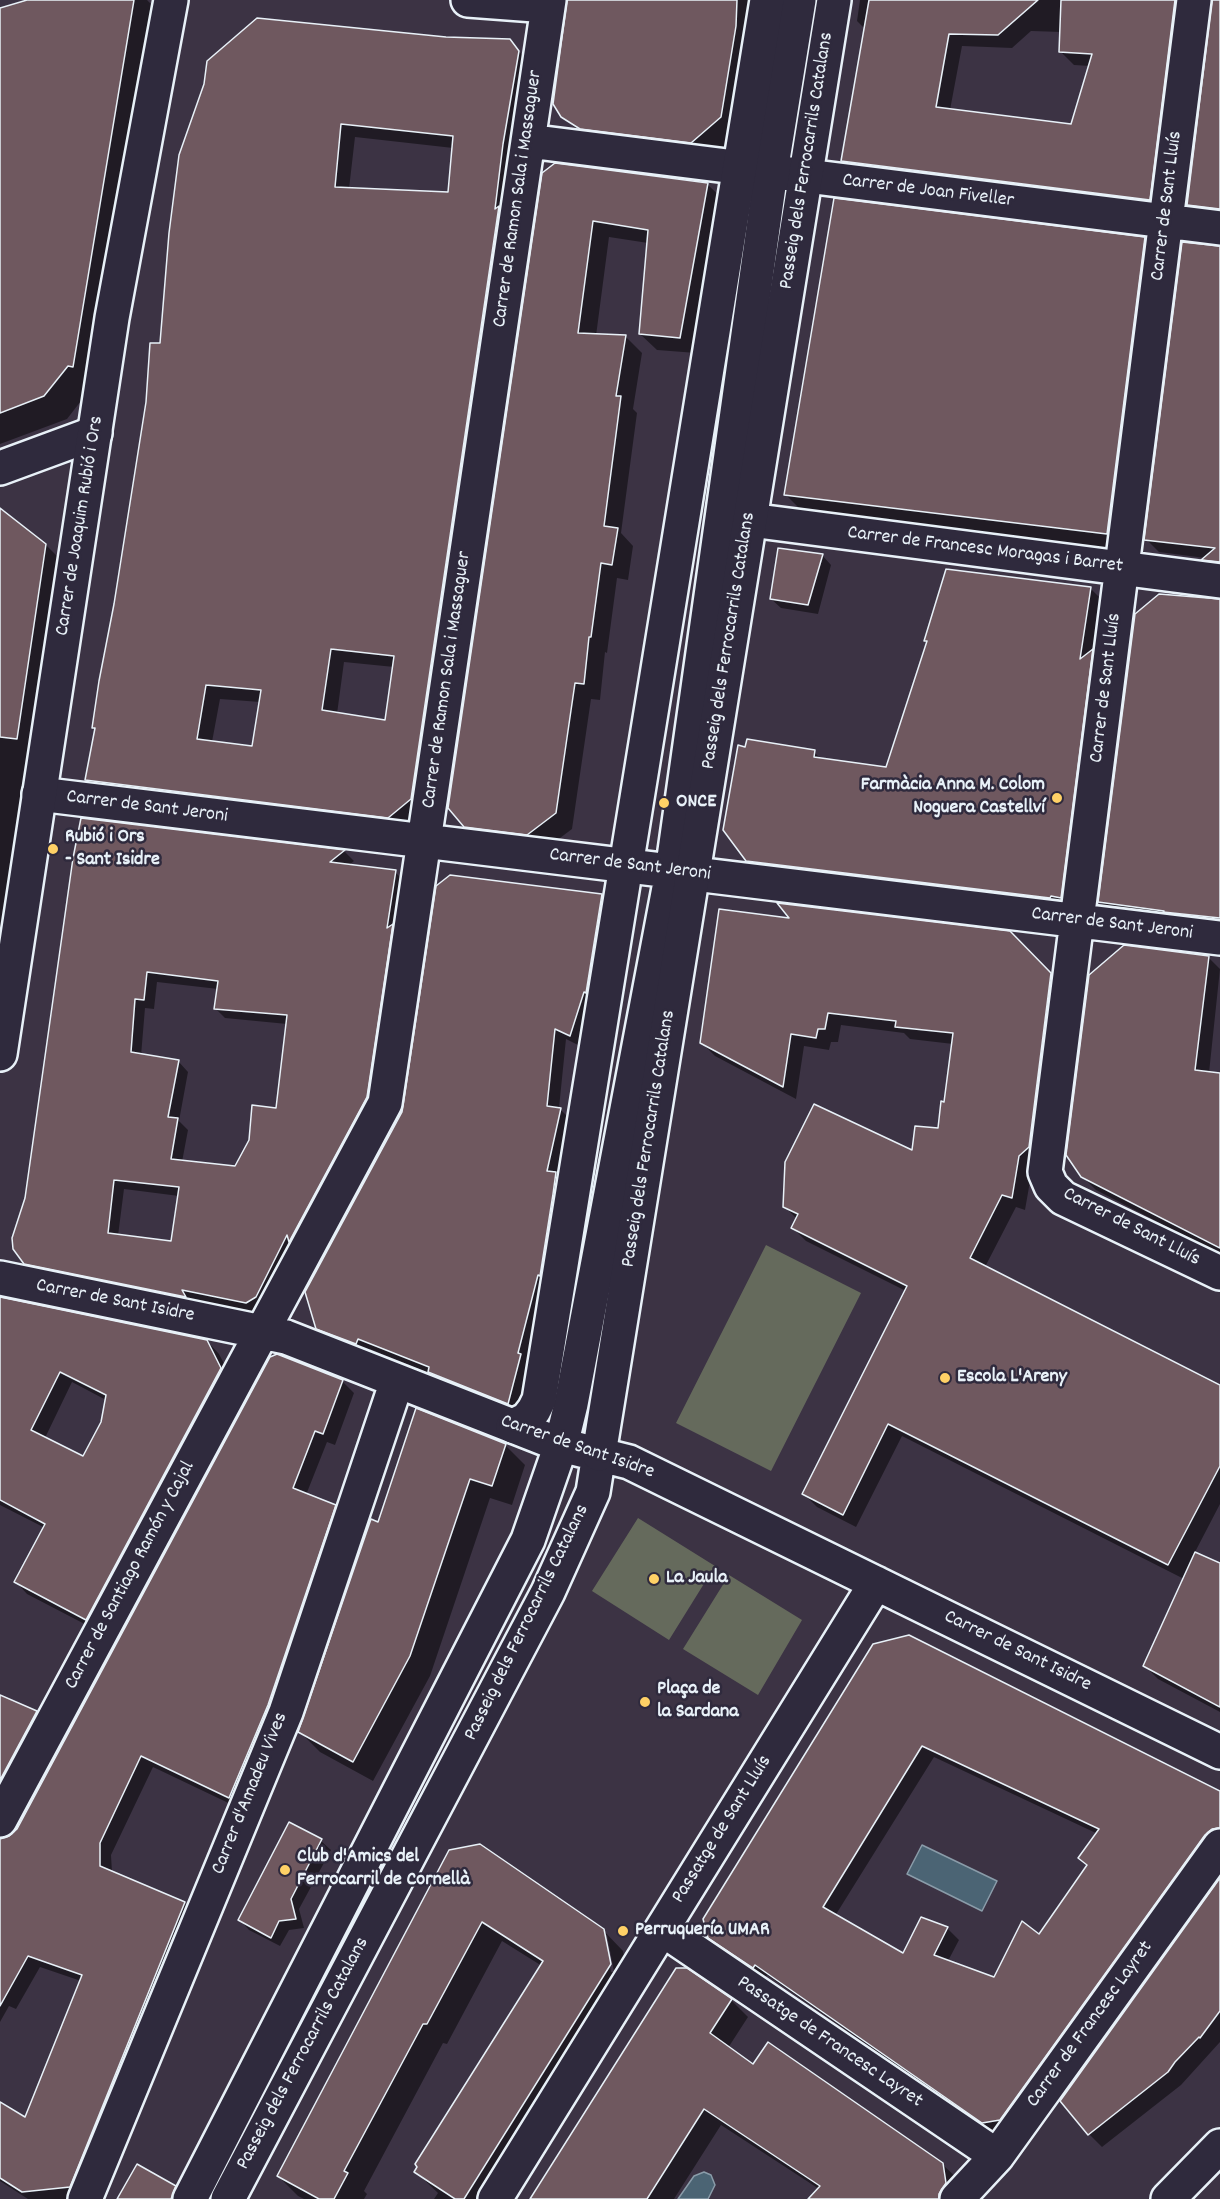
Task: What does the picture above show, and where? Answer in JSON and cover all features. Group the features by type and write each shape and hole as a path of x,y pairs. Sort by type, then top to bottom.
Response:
{"street":[{"name":"Carrer de Joaquim Rubió i Ors","path":"0,1054 112,318 171,0"},
{"path":"468,0 549,3"},
{"name":"Passeig dels Ferrocarrils Catalans","path":"228,2199 548,1592 593,1492 682,873 755,170 767,0"},
{"name":"Passeig dels Ferrocarrils Catalans","path":"513,1426 527,1419 539,1400 626,866 755,170 799,0"},
{"name":"Passeig dels Ferrocarrils Catalans","path":"190,2199 528,1540 561,1444 574,1393 682,873 750,520 834,0"},
{"name":"Carrer de Sant Lluís","path":"1194,0 1045,1172 1051,1186 1063,1198 1220,1273"},
{"name":"Carrer de Ramon Sala i Massaguer","path":"262,1332 385,1103 549,3"},
{"name":"Carrer de Joan Fiveller","path":"528,141 1220,228"},
{"path":"0,468 95,432"},
{"name":"Carrer de Francesc Moragas i Barret","path":"750,520 1220,580"},
{"name":"Carrer de Sant Jeroni","path":"39,795 1220,938"},
{"name":"Carrer de Sant Isidre","path":"0,1278 286,1337 561,1444 630,1462 1220,1752"},
{"name":"Carrer de Santiago Ramón y Cajal","path":"0,1820 262,1332"},
{"name":"Carrer d'Amadeu Vives","path":"85,2199 286,1712 397,1381"},
{"name":"Passatge de Sant Lluís","path":"495,2199 876,1583"},
{"name":"Carrer de Francesc Layret","path":"957,2199 997,2156 1220,1846"},
{"name":"Passatge de Francesc Layret","path":"662,1929 997,2156"},
{"path":"1168,2199 1220,2146"}],"green space":[{"path":"766,1245 861,1293 771,1471 676,1423"},
{"name":"La Jaula","path":"638,1518 715,1566 669,1640 592,1591"},
{"path":"729,1575 802,1620 758,1695 683,1649"}],"water":[{"path":"922,1845 997,1881 982,1911 907,1874"},
{"path":"704,2172 711,2175 715,2185 708,2199 678,2199 694,2176"}],"building":[{"path":"27,0 134,0 73,367 68,366 44,396 0,413 0,8"},
{"path":"567,0 737,0 736,26 721,117 691,143 580,129 561,117 553,104"},
{"path":"869,0 1038,0 998,35 949,34 936,107 1071,124 1092,54 1059,52 1061,0 1175,0 1150,200 841,161"},
{"path":"1212,0 1220,0 1220,209 1187,205"},
{"path":"257,18 446,37 510,39 519,51 503,144 495,209 499,206 411,799 388,818 85,780 95,728 92,728 99,681 114,604 146,402 150,343 160,343 169,233 179,155 204,84 207,61","holes":["341,124 453,136 448,192 335,187","331,649 394,656 385,720 322,710","206,685 261,690 252,746 197,739"]},
{"path":"555,163 708,183 680,338 639,334 648,230 593,221 578,333 626,335 616,396 621,396 604,526 618,528 612,565 601,563 584,684 575,683 556,813 527,835 464,827 448,808 542,173"},
{"path":"834,198 1145,237 1107,534 784,495"},
{"path":"1182,242 1220,246 1220,562 1201,560 1215,548 1144,540"},
{"path":"0,508 46,544 17,739 0,737"},
{"path":"778,548 823,554 808,605 770,599"},
{"path":"946,569 1091,587 1080,659 1093,649 1061,898 746,861 723,830 738,745 745,747 747,739 815,750 814,757 886,767 927,641 924,641"},
{"path":"1159,594 1220,599 1220,918 1098,902 1135,614"},
{"path":"81,818 345,850 330,862 396,870 387,928 393,924 367,1097 289,1242 287,1235 256,1297 246,1303 182,1290 186,1297 24,1264 13,1249 12,1238 25,1198 73,858","holes":["147,972 218,981 214,1009 287,1015 276,1108 252,1105 249,1140 235,1166 171,1159 178,1118 168,1117 179,1060 131,1052 135,999 144,1000","114,1180 179,1187 171,1241 108,1233"]},
{"path":"450,875 602,894 586,993 584,992 570,1036 555,1029 547,1106 561,1108 547,1171 556,1172 540,1276 538,1275 518,1353 521,1354 508,1404 428,1372 429,1367 358,1339 356,1344 316,1329 305,1292 402,1112 436,886"},
{"path":"777,903 1010,931 1051,973 1029,1147 1019,1156 1012,1198 1002,1195 970,1258 1220,1385 1220,1466 1168,1565 888,1424 843,1515 802,1494 907,1286 791,1228 798,1214 783,1207 785,1162 814,1104 912,1150 915,1126 938,1128 941,1101 944,1102 953,1033 895,1027 896,1021 828,1013 825,1029 818,1029 816,1038 791,1034 783,1087 700,1043 719,909 789,918"},
{"path":"1124,945 1209,956 1195,1070 1220,1073 1220,1248 1081,1177 1066,1155 1089,975"},
{"path":"0,1297 207,1340 221,1368 86,1620 14,1582 45,1524 0,1500","holes":["60,1372 106,1395 101,1422 83,1456 31,1430"]},
{"path":"277,1354 343,1380 323,1434 315,1431 293,1488 336,1505 268,1705 229,1798 141,1756 100,1843 100,1866 185,1902 70,2187 22,2192 0,2178 0,2102 25,2117 82,1975 28,1956 0,2006 0,1839 9,1836 17,1829 270,1357"},
{"path":"416,1408 506,1444 492,1486 470,1479 410,1656 353,1762 298,1732 371,1519 378,1522"},
{"path":"1195,1552 1220,1563 1220,1707 1143,1666"},
{"path":"909,1635 1220,1791 1220,1828 1212,1829 1205,1835 1000,2120 982,2123 755,1965 753,1968 708,1938 703,1919 873,1644","holes":["922,1746 1099,1829 1078,1858 1087,1865 1039,1934 1022,1921 994,1977 934,1955 948,1927 921,1917 903,1953 823,1907"]},
{"path":"0,1695 37,1711 0,1780"},
{"name":"Club d'Amics del Ferrocarril de Cornellà","path":"289,1822 322,1839 291,1899 296,1919 279,1921 271,1938 238,1920"},
{"path":"480,1844 604,1929 611,1964 464,2199 455,2199 414,2172 417,2167 415,2164 543,1961 482,1922 427,2024 423,2024 344,2171 348,2173 334,2199 319,2199 277,2176 449,1850"},
{"path":"1220,1878 1220,2011 1200,2038 1168,2072 1088,2135 1060,2101"},
{"path":"676,1968 687,1968 732,1999 710,2033 753,2064 768,2042 943,2163 946,2183 939,2194 939,2199 808,2199 820,2186 704,2109 647,2199 530,2199"},
{"path":"137,2164 176,2186 171,2199 117,2199"}],"place":[{"name":"Farmàcia Anna M. Colom Noguera Castellví","path":"1057,798"},
{"name":"ONCE","path":"664,803"},
{"name":"Rubió i Ors - Sant Isidre","path":"53,849"},
{"name":"Escola L'Areny","path":"945,1378"},
{"name":"La Jaula","path":"654,1579"},
{"name":"Plaça de la Sardana","path":"645,1702"},
{"name":"Club d'Amics del Ferrocarril de Cornellà","path":"285,1870"},
{"name":"Perruquería UMAR","path":"623,1931"}]}
